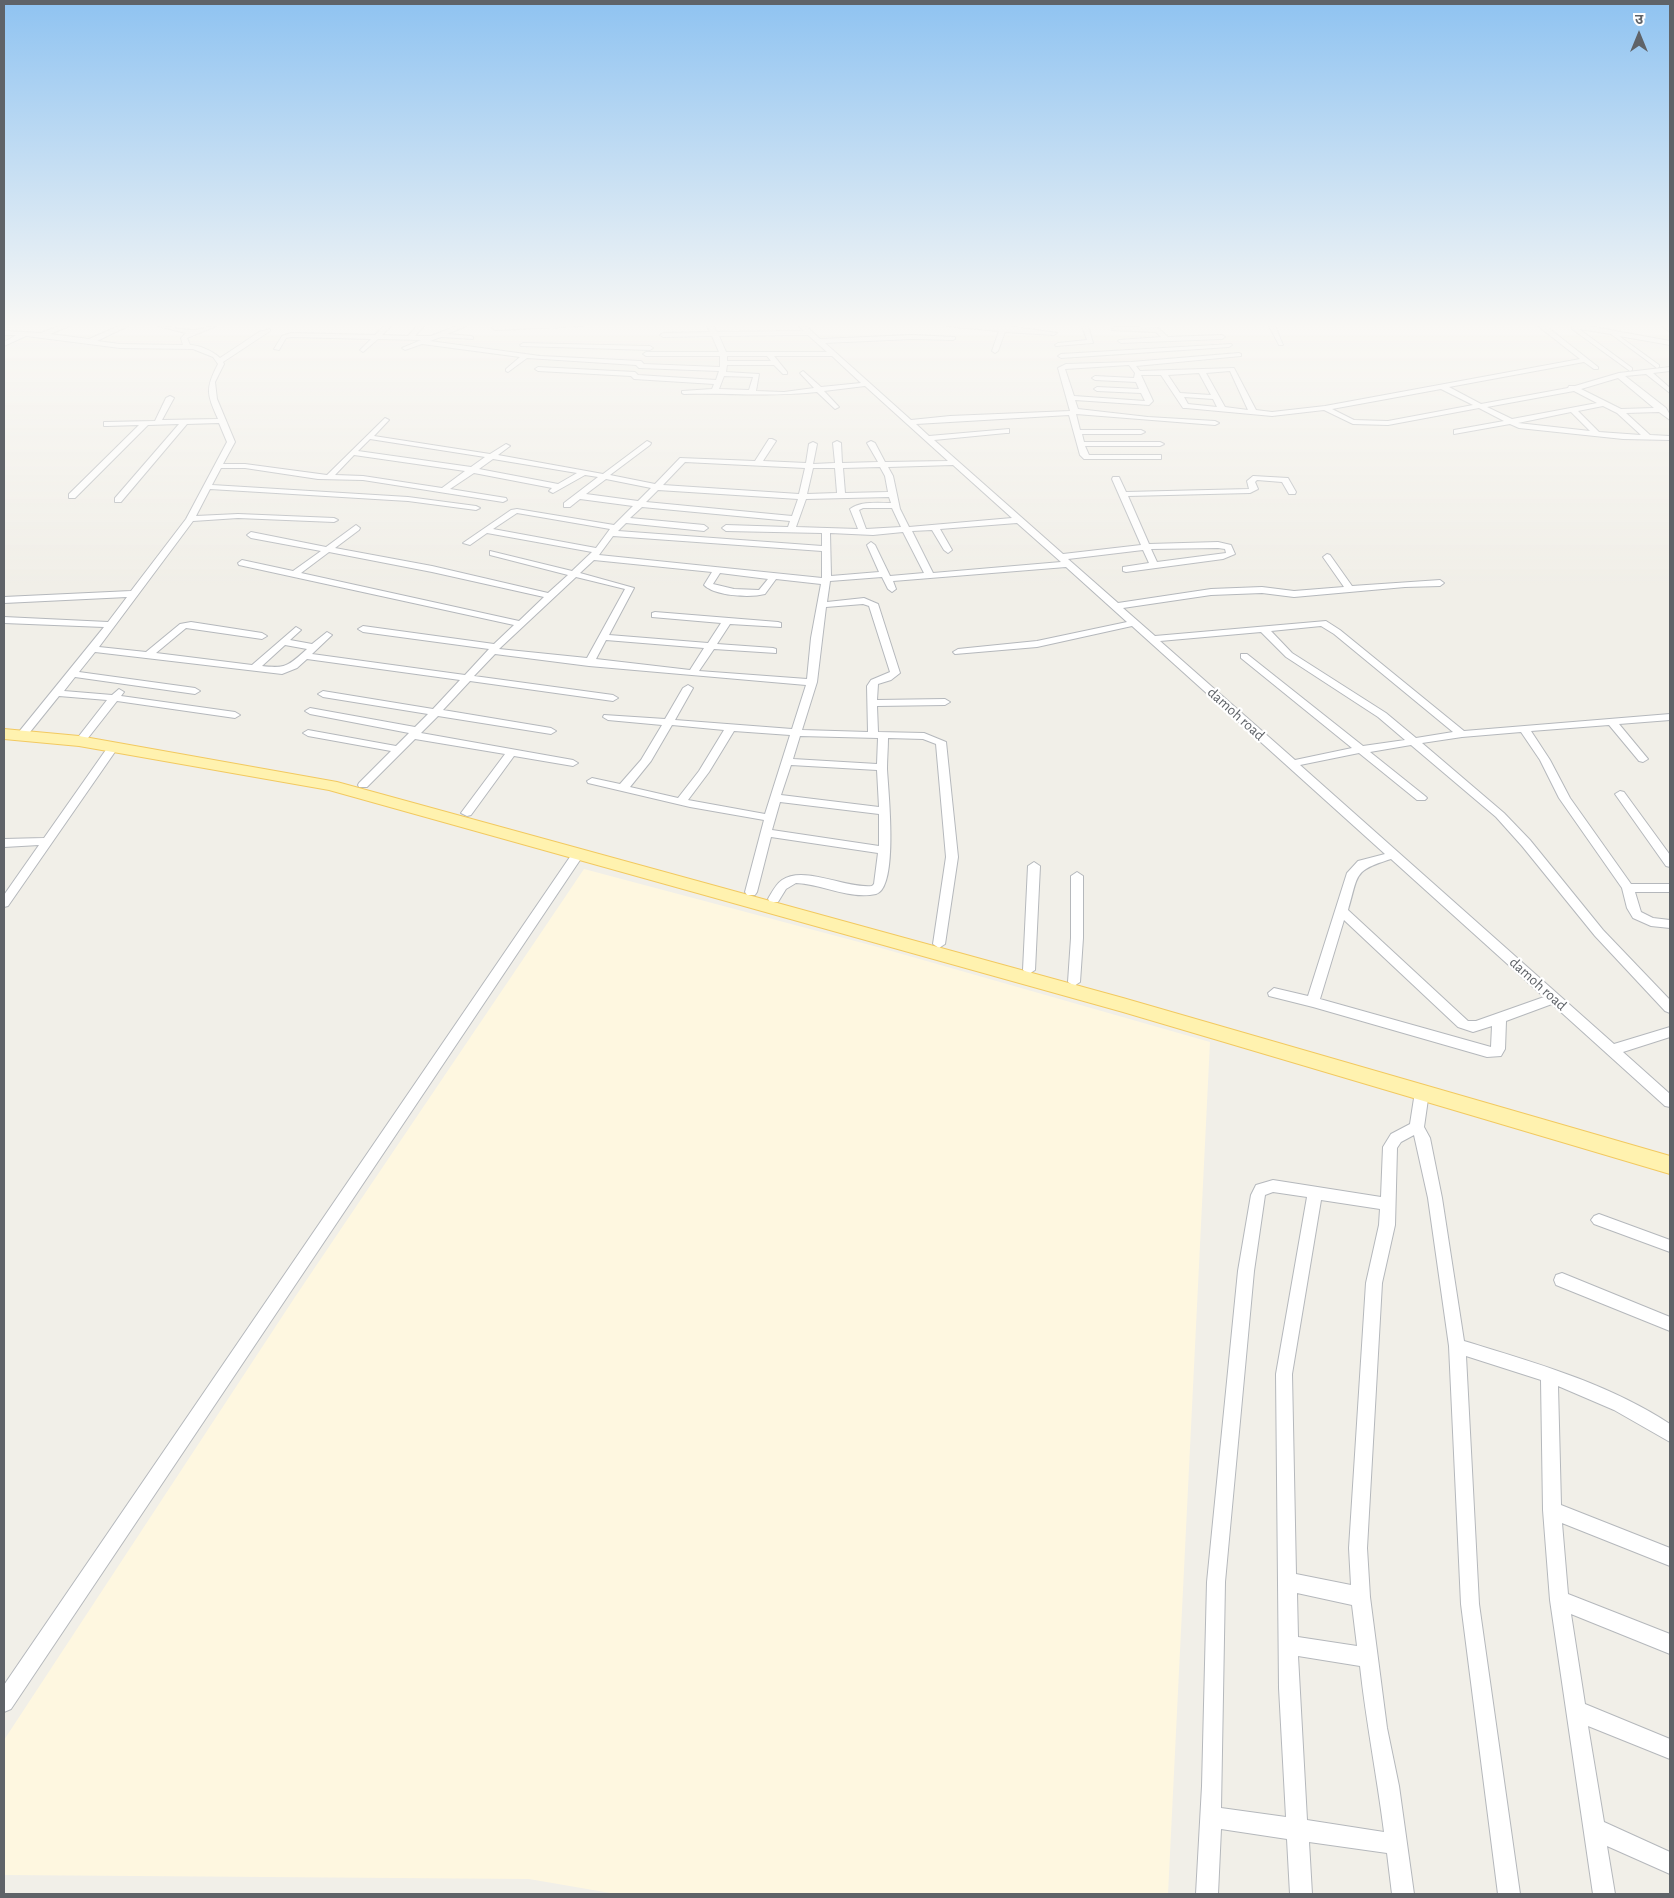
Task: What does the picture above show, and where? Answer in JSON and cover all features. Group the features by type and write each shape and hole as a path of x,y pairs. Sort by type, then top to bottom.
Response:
{"main road":[{"path":"4,728 18,733 114,746 323,784 1123,1005 1670,1165"},
{"path":"18,733 84,736 274,766 363,785 1074,982 1670,1153"}],"street":[{"path":"157,424 162,415"},
{"path":"18,733 57,692 93,648 190,519 220,466 231,442 219,415"},
{"name":"damoh road","path":"901,415 1117,606 1129,624 1152,639 1670,1102"},
{"path":"909,422 1021,415"},
{"path":"1074,415 1084,455 1091,458 1158,458"},
{"path":"1101,415 1215,422"},
{"path":"1338,415 1353,422 1388,423 1429,415"},
{"path":"1493,415 1509,423 1520,426 1598,435 1670,438"},
{"path":"1457,432 1553,415"},
{"path":"1557,415 1572,432"},
{"path":"1578,415 1598,435"},
{"path":"1625,415 1648,438"},
{"path":"329,477 386,420"},
{"path":"107,424 222,422"},
{"path":"72,496 145,424"},
{"path":"118,500 184,424"},
{"path":"927,438 1006,431"},
{"path":"1077,432 1141,432"},
{"path":"369,436 493,455 656,487 802,497 894,494"},
{"path":"757,464 772,441"},
{"path":"567,505 647,443"},
{"path":"837,443 841,496"},
{"path":"871,443 883,464 894,494 895,505 905,529 930,576"},
{"path":"794,530 792,529 794,519 810,466 813,444"},
{"path":"1081,444 1160,444"},
{"path":"443,491 506,446"},
{"path":"353,453 472,470 559,487"},
{"path":"363,785 436,712 494,649 595,554 623,520 686,459 810,466 955,463"},
{"path":"220,466 245,466 329,477 363,478 503,500"},
{"path":"548,493 584,472"},
{"path":"1122,494 1250,491 1254,489 1251,480 1256,478 1285,480 1292,492"},
{"path":"1116,479 1154,565"},
{"path":"208,487 408,499 476,508"},
{"path":"579,496 639,504 794,519"},
{"path":"863,532 854,509 862,506 895,505"},
{"path":"467,543 512,512 517,511 614,530 826,549"},
{"path":"190,519 238,516 334,520"},
{"path":"623,520 704,528"},
{"path":"726,528 826,533 863,532 1019,520"},
{"path":"935,527 948,550"},
{"path":"295,574 356,528"},
{"path":"486,530 595,554 716,571 826,581 930,576 1064,560 1145,547 1218,545 1228,547 1231,551 1231,554 1223,556 1126,569"},
{"path":"751,892 770,818 812,682 821,604 826,581 826,533"},
{"path":"250,535 328,548 550,596"},
{"path":"871,545 892,589"},
{"path":"493,553 630,588 589,662"},
{"path":"1327,557 1350,589"},
{"path":"242,563 521,624"},
{"path":"716,571 708,585 714,590 759,594 766,589 773,577"},
{"path":"1117,606 1211,592 1262,590 1294,594 1440,583"},
{"path":"4,600 134,594"},
{"path":"774,899 783,885 795,879 859,890 875,890 880,885 885,850 885,810 882,767 872,703 872,686 874,682 888,678 895,673 873,604 864,601 821,604"},
{"path":"654,615 778,625"},
{"path":"4,620 111,625"},
{"path":"693,673 727,621"},
{"path":"1152,639 1264,629 1316,622 1328,625 1462,734"},
{"path":"958,652 1037,644 1109,630 1129,624"},
{"path":"147,656 183,626 262,636"},
{"path":"363,629 589,662 693,673 812,682"},
{"path":"1264,629 1289,655 1382,715 1500,815 1526,843 1599,933 1670,1008"},
{"path":"253,669 296,630"},
{"path":"93,648 253,669 282,671 294,666 327,635"},
{"path":"604,637 773,651"},
{"path":"282,642 314,647"},
{"path":"305,656 613,698"},
{"path":"1244,656 1359,750 1422,798"},
{"path":"72,674 195,690"},
{"path":"84,736 128,680"},
{"path":"623,788 646,761 668,722 677,711 688,688"},
{"path":"57,692 115,698 234,716"},
{"path":"323,694 551,731"},
{"path":"872,703 945,702"},
{"path":"310,711 511,753 573,762"},
{"path":"1292,764 1359,750 1462,734 1670,716"},
{"path":"608,717 797,733 932,737 941,742 952,856 938,944"},
{"path":"1612,722 1643,759"},
{"path":"681,802 704,772 730,728"},
{"path":"1523,728 1544,760 1565,798 1628,888 1633,908 1637,915 1651,922 1670,924"},
{"path":"308,733 397,749"},
{"path":"4,903 114,746"},
{"path":"467,813 511,753"},
{"path":"787,762 882,767"},
{"path":"592,781 681,802 770,818"},
{"path":"1620,794 1670,863"},
{"path":"776,798 885,810"},
{"path":"766,833 885,850"},
{"path":"4,843 46,841"},
{"path":"4,1702 578,854"},
{"path":"1313,1002 1356,868 1367,862 1393,854"},
{"path":"1029,970 1034,866"},
{"path":"1074,982 1077,938 1077,876"},
{"path":"1628,888 1670,888"},
{"path":"1342,912 1463,1024 1473,1026 1554,998"},
{"path":"1274,993 1313,1002 1487,1052 1496,1052 1498,1048 1499,1018"},
{"path":"1612,1050 1670,1032"},
{"path":"1422,1092 1417,1127 1423,1138 1435,1198 1456,1346 1470,1604 1509,1894"},
{"path":"1403,1894 1361,1597 1358,1548 1374,1283 1387,1226 1390,1147 1396,1138 1417,1127"},
{"path":"1208,1894 1216,1582 1246,1271 1256,1203 1261,1189 1266,1187 1315,1192 1387,1204"},
{"path":"1301,1894 1288,1645 1284,1374 1315,1192"},
{"path":"1599,1220 1670,1246"},
{"path":"1562,1280 1670,1324"},
{"path":"1456,1346 1549,1374 1592,1391 1641,1415 1670,1434"},
{"path":"1549,1374 1552,1510 1559,1600 1604,1894"},
{"path":"1552,1510 1670,1557"},
{"path":"1287,1582 1361,1597"},
{"path":"1559,1600 1670,1644"},
{"path":"1288,1645 1369,1658"},
{"path":"1577,1711 1670,1749"},
{"path":"1211,1817 1397,1844"},
{"path":"1594,1829 1670,1863"}],"shaded area":[{"path":"584,869 874,946 1210,1042 1168,1894 616,1894 529,1879 4,1875 4,1740 295,1297"}]}
